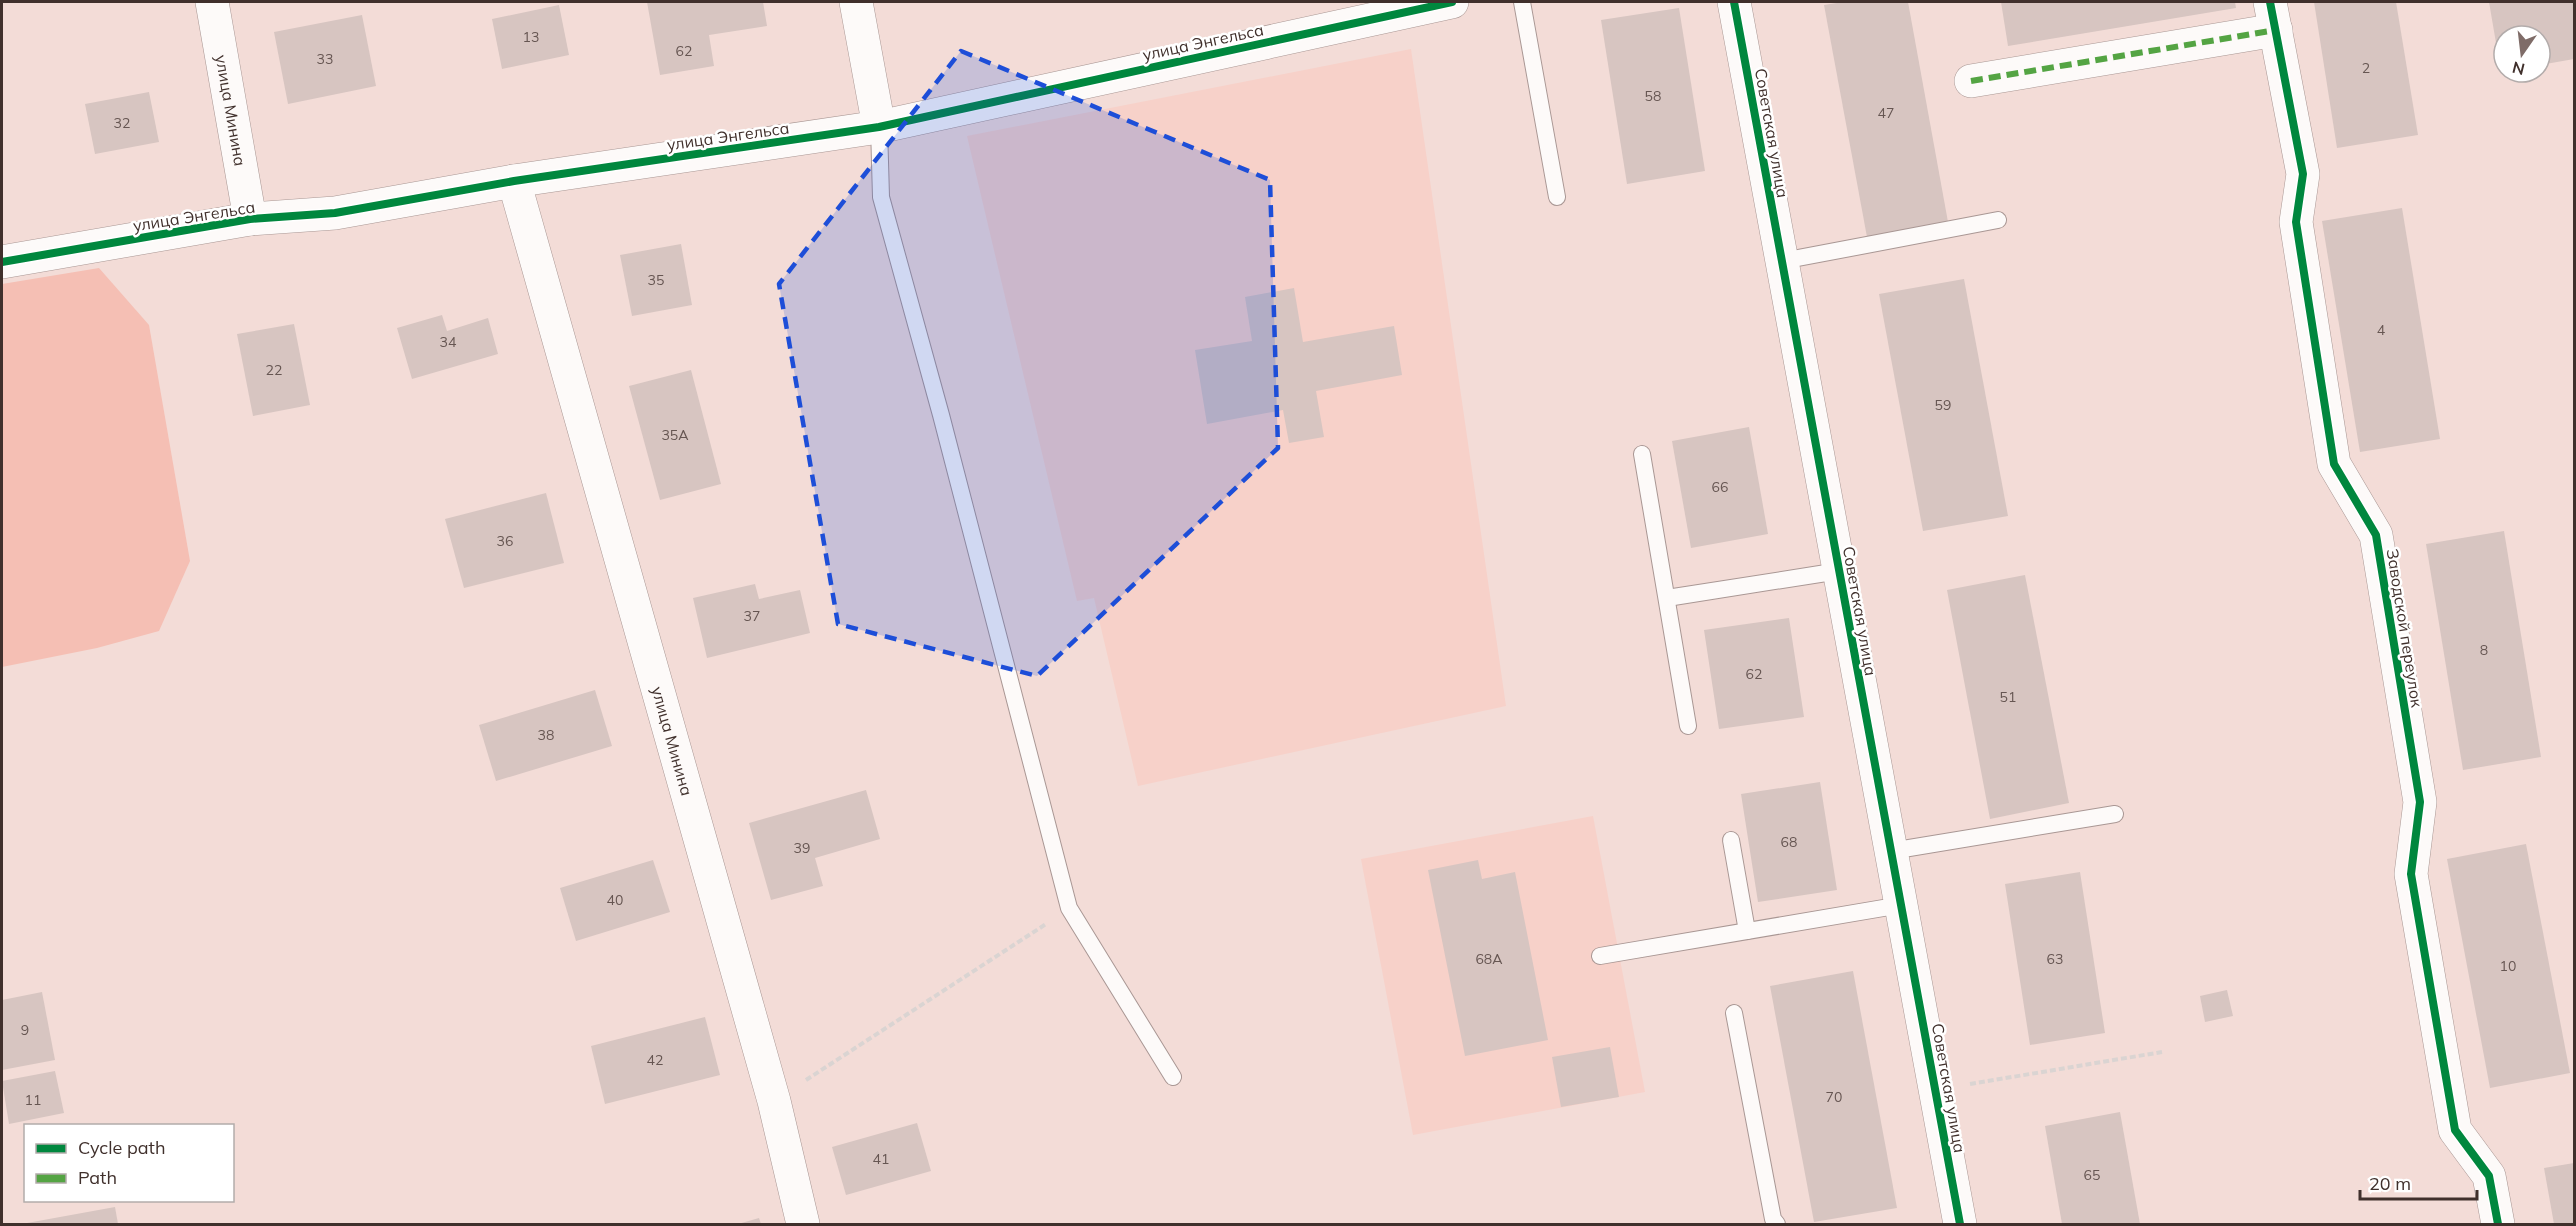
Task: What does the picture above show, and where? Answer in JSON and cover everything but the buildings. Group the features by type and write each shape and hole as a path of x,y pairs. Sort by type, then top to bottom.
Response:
{"street":[{"name":"улица Минина","path":"212,2 250,219"},
{"path":"856,2 879,127"},
{"name":"улица Энгельса","path":"2,262 250,219 335,213 514,181 879,127 1452,2"},
{"name":"Советская улица","path":"1734,2 1960,1224"},
{"path":"1971,81 2273,16"},
{"name":"Заводской переулок","path":"2273,16 2303,174 2296,222 2334,464 2376,535 2420,802 2410,874 2455,1130 2489,1176 2498,1224"},
{"name":"улица Минина","path":"514,181 774,1101 802,1224"}],"lane":[{"path":"1522,2 1557,197"},
{"path":"879,127 881,197 941,415 1069,908 1173,1077"},
{"path":"1782,261 1998,220"},
{"path":"1642,454 1688,726"},
{"path":"1666,598 1839,571"},
{"path":"1891,851 2115,814"},
{"path":"1731,840 1747,931"},
{"path":"1600,956 1901,905"},
{"path":"1734,1013 1773,1219 1777,1224"}],"path":[{"path":"774,1101 1069,908"},
{"path":"1935,1090 2162,1052"}],"highlighted area":[{"path":"961,51 1270,180 1278,448 1037,676 838,624 779,284"}],"shaded area":[{"path":"1411,49 1506,706 1138,786 1094,598 1077,601 967,136"},
{"path":"99,268 149,325 190,561 159,631 97,648 2,667 2,284"},
{"path":"1593,816 1645,1092 1413,1135 1361,859"}],"marked path":[{"path":"1971,81 2276,30"}],"cycle path":[{"path":"2,262 250,219 335,213 514,181 879,127 1452,2"},
{"path":"1734,2 1960,1224"},
{"path":"2270,2 2303,174 2296,222 2334,464 2376,535 2420,802 2411,874 2455,1130 2489,1176 2498,1224"}]}
